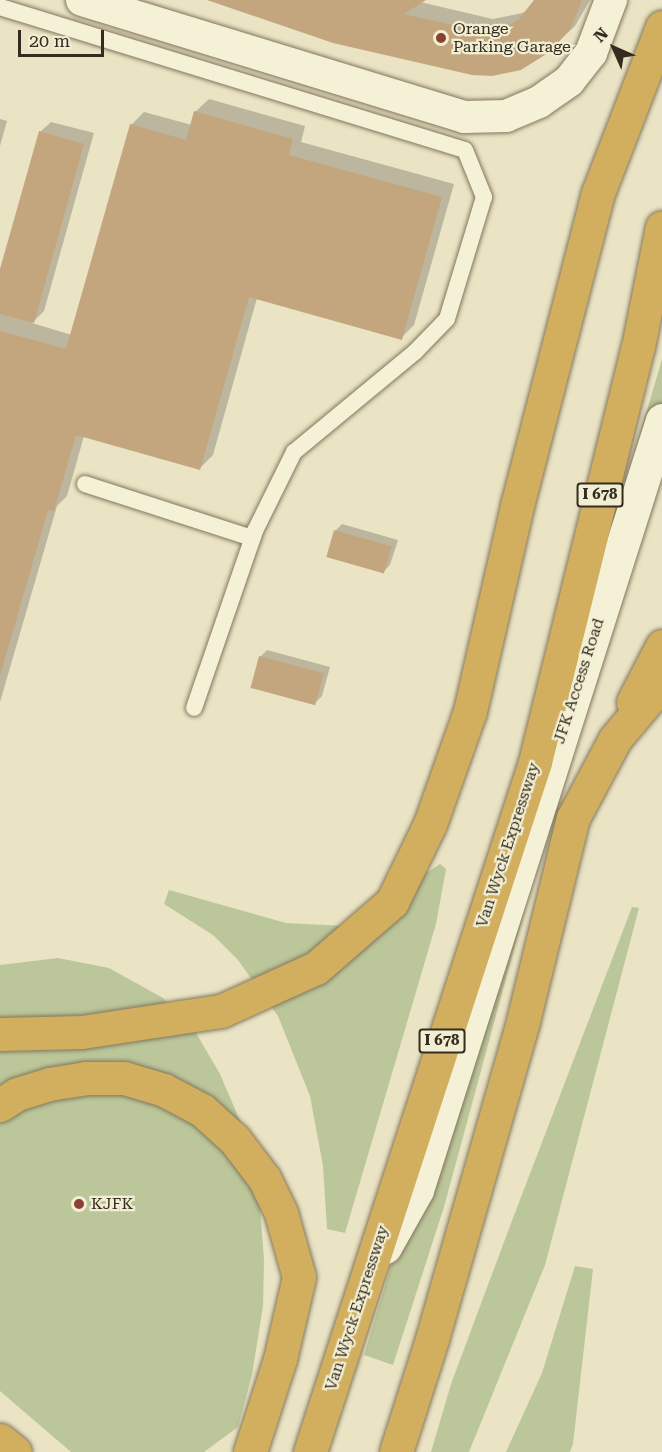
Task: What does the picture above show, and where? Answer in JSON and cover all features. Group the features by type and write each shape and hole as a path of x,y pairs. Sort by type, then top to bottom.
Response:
{"highway":[{"path":"0,1034 82,1032 221,1011 316,968 392,902 429,824 470,711 518,502 598,193 662,27"},
{"name":"Van Wyck Expressway","path":"310,1452 354,1321 445,1031 535,762 638,347 662,227"},
{"path":"396,1452 432,1339 523,1021 573,818 662,646"},
{"path":"615,739 662,683"},
{"path":"0,1105 16,1094 49,1083 85,1077 124,1078 164,1090 202,1110 235,1140 264,1178 281,1213 299,1276 280,1359 250,1452"},
{"path":"0,1440 15,1452"}],"street":[{"path":"82,0 464,117 506,116 539,102 569,81 591,52 611,0"},
{"name":"JFK Access Road","path":"368,1277 417,1190 662,420"}],"lane":[{"path":"0,7 465,150 484,197 447,319 415,352 294,452 252,538 194,708"},
{"path":"85,484 252,538"}],"green space":[{"path":"662,359 662,432 536,868 444,1207 393,1365 364,1355 515,861"},
{"path":"440,864 446,869 436,924 345,1233 327,1229 323,1166 310,1096 278,1016 238,960 213,935 164,904 169,890 286,923 345,926"},
{"path":"632,907 639,908 545,1265 469,1452 431,1452 451,1384"},
{"path":"58,958 109,968 163,998 196,1033 220,1074 244,1130 260,1207 264,1260 263,1306 252,1375 238,1427 204,1452 71,1452 0,1391 0,965"},
{"path":"575,1266 593,1269 573,1444 570,1452 506,1452 542,1373"}],"building":[{"name":"Orange Parking Garage","path":"207,0 426,0 404,14 479,31 508,26 519,19 534,0 582,0 571,28 551,51 521,70 492,76 472,75 333,43"},
{"path":"194,111 293,139 289,155 442,197 402,340 249,297 200,470 76,435 54,511 48,510 0,676 0,331 66,349 130,124 186,140"},
{"path":"39,131 84,144 34,323 0,314 0,269"},
{"path":"334,530 392,547 384,573 326,557"},
{"path":"259,656 324,673 315,705 250,688"}],"place":[{"name":"Orange Parking Garage","path":"441,38"},
{"name":"KJFK","path":"79,1204"}]}
